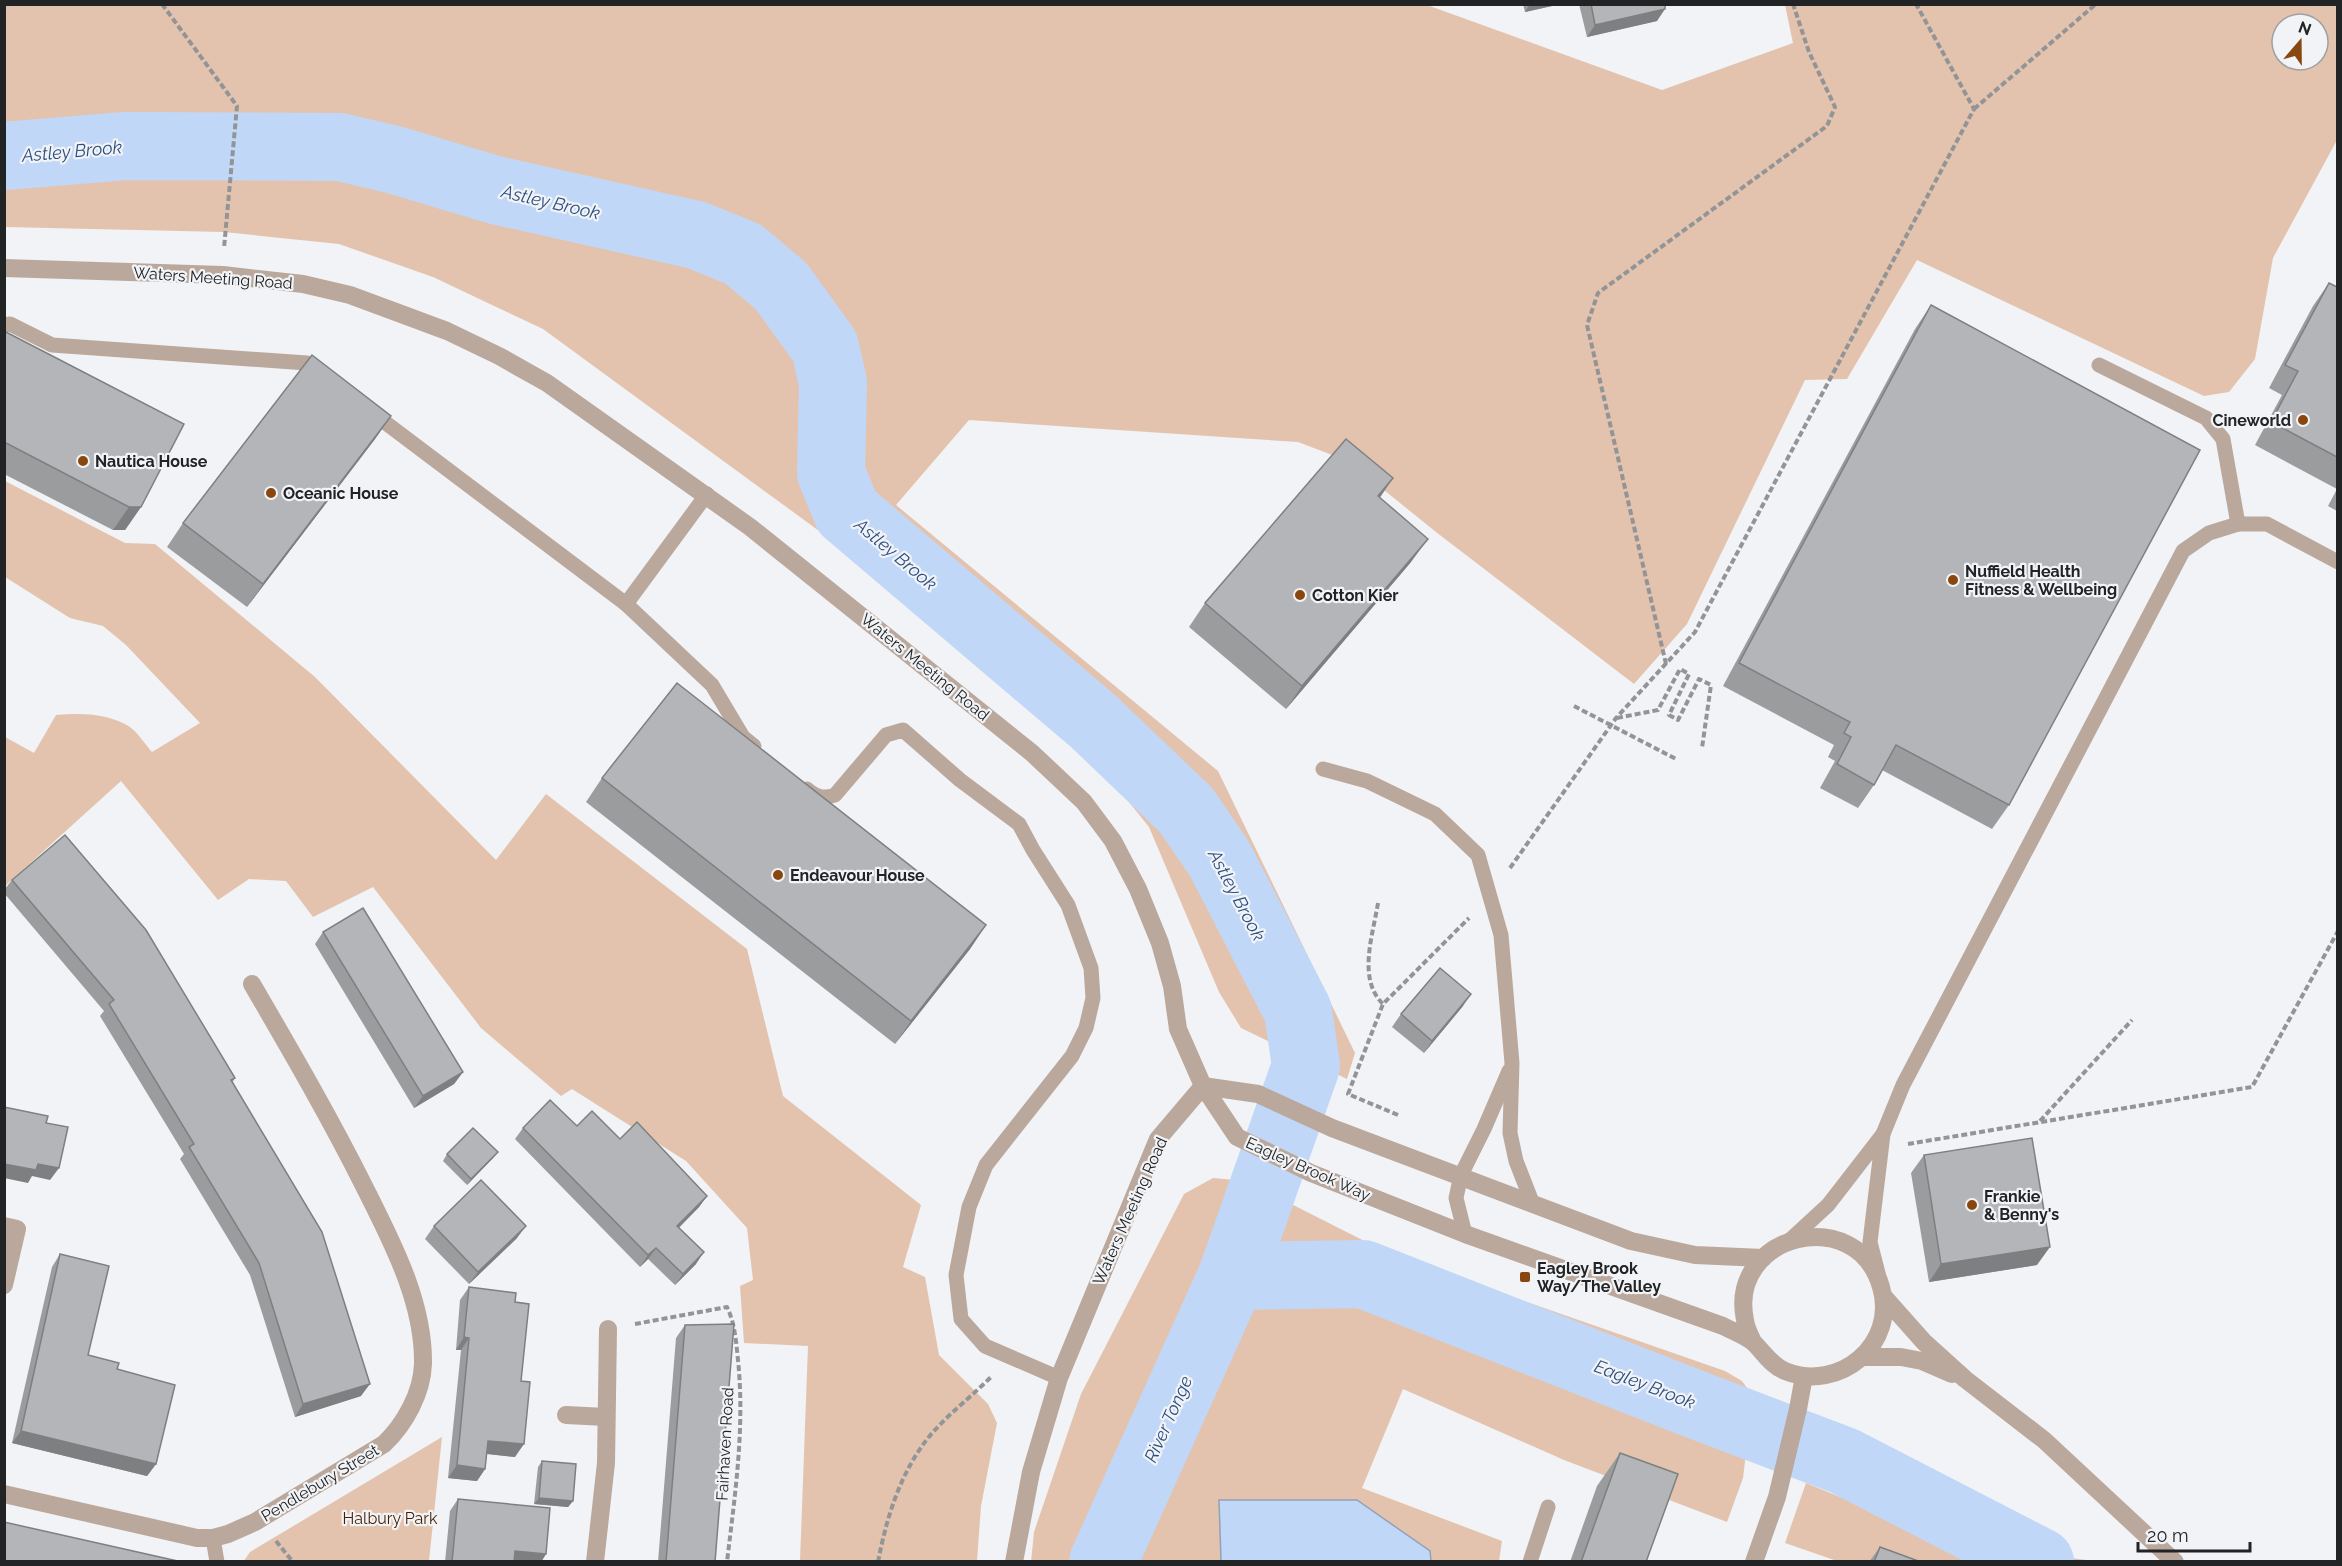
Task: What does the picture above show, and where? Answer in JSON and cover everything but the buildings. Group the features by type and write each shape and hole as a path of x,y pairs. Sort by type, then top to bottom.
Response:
{"street":[{"name":"Waters Meeting Road","path":"4,268 223,275 303,284 350,295 447,331 499,356 547,383 707,494 1032,753 1084,802 1113,841 1138,889 1160,943 1172,986 1178,1029 1203,1086 1158,1139 1059,1378 1031,1472 1014,1562"},
{"name":"Pendlebury Street","path":"4,1494 197,1538 213,1538 255,1522 384,1444 398,1431 409,1411 423,1367 418,1315 388,1235 334,1125 252,984"},
{"path":"1203,1086 1258,1094 1332,1128 1631,1241 1695,1255 1763,1258"},
{"name":"Eagley Brook Way","path":"1203,1086 1237,1137 1311,1173 1465,1234 1722,1326 1753,1342"},
{"path":"4,1285 11,1228"},
{"path":"1811,1236 1832,1238 1851,1246 1867,1259 1878,1277 1884,1297 1881,1331 1869,1352 1850,1367 1828,1376 1804,1376 1783,1370 1766,1358 1753,1342 1745,1321 1744,1298 1750,1277 1763,1258 1776,1247 1790,1240 1811,1236"},
{"path":"1884,1297 1924,1342 1965,1379 2044,1440 2175,1562"},
{"path":"595,1562 606,1463 608,1329"},
{"path":"1863,1357 1922,1361 1965,1379"},
{"path":"1754,1562 1777,1497 1804,1376"},
{"path":"566,1415 606,1417"}],"lane":[{"path":"4,325 10,324 52,345 307,363 334,384"},
{"path":"2099,365 2206,418 2223,439 2238,524"},
{"path":"362,404 626,604 712,685 743,737 769,758"},
{"path":"626,604 707,494"},
{"path":"1878,1277 1870,1242 1882,1141 1903,1085 2183,551 2209,533 2238,524 2267,524 2337,562"},
{"path":"796,780 814,795 827,798 835,795 886,735 903,730 960,780 1019,824 1068,905 1091,968 1093,998 1086,1028 1072,1056 986,1165 969,1207 957,1275 961,1319 985,1347 1059,1378"},
{"path":"1323,769 1367,781 1435,814 1478,855 1501,935 1512,1063 1510,1132 1516,1161 1532,1202"},
{"path":"1465,1234 1456,1198 1461,1175 1484,1129 1512,1063"},
{"path":"1790,1240 1828,1205 1882,1141"},
{"path":"1530,1562 1548,1507"},
{"path":"213,1538 217,1562"}],"path":[{"path":"162,4 237,106 224,232"},
{"path":"1666,664 1587,325 1598,293 1827,126 1836,107 1809,52 1793,4"},
{"path":"1916,4 1974,109"},
{"path":"1398,1115 1348,1094 1383,1004 1490,897 1616,718 1695,632 1974,109 2096,4"},
{"path":"1616,718 1658,710 1680,669 1689,674 1669,715 1678,720 1699,679 1711,685 1702,748"},
{"path":"1574,706 1676,759"},
{"path":"1378,903 1367,973 1375,996 1383,1004"},
{"path":"1882,1141 2040,1122 2252,1087 2337,931"},
{"path":"2040,1122 2132,1020"},
{"name":"Fairhaven Road","path":"608,1329 726,1307 734,1322 741,1394 739,1454 728,1562"},
{"path":"878,1562 885,1526 906,1472 933,1432 1012,1358"}],"green space":[{"path":"4,5 1427,5 1662,90 1793,43 1785,5 2337,5 2337,140 2273,258 2255,359 2229,392 2204,396 1917,260 1847,379 1805,380 1687,624 1634,684 1436,532 1348,461 1298,442 969,420 896,505 1218,771 1355,1053 1347,1079 1241,1028 1219,992 1149,827 1097,762 975,645 543,329 433,277 339,244 224,232 5,227"},
{"path":"5,481 125,543 155,544 315,677 496,860 546,794 747,949 783,1096 921,1205 903,1267 925,1277 939,1355 988,1404 997,1423 981,1506 977,1561 800,1561 808,1346 744,1343 740,1286 753,1280 747,1228 686,1161 572,1089 561,1096 481,1028 373,887 313,917 286,881 249,879 218,900 121,781 5,886 5,737 34,753 56,715 94,715 122,722 130,727 152,752 200,723 126,645 103,626 70,618 5,577"},
{"path":"1213,1178 1246,1181 1392,1255 1725,1371 1742,1381 1753,1396 1743,1478 1727,1522 1564,1460 1403,1389 1362,1488 1502,1541 1499,1561 1431,1561 1430,1551 1219,1500 1221,1561 1031,1562 1034,1532 1081,1394 1184,1194"},
{"name":"Halbury Park","path":"442,1437 429,1561 244,1561 250,1552"},
{"path":"1806,1483 1949,1542 2094,1561 1837,1561 1785,1543"}],"water":[{"path":"1219,1500 1357,1500 1430,1551 1431,1561 1221,1561"}],"waterway":[{"name":"Astley Brook","path":"4,156 125,146 340,147 395,160 495,190 696,235 743,254 781,286 825,347 833,383 831,473 847,512 1093,721 1186,810 1219,858 1298,1011 1306,1066 1232,1276 1103,1562"},
{"name":"Eagley Brook","path":"1232,1276 1363,1274 1844,1461 2040,1562"}],"place":[{"name":"Cineworld","path":"2303,420"},
{"name":"Nautica House","path":"83,461"},
{"name":"Oceanic House","path":"271,493"},
{"name":"Nuffield Health Fitness & Wellbeing","path":"1953,580"},
{"name":"Cotton Kier","path":"1300,595"},
{"name":"Endeavour House","path":"778,875"},
{"name":"Frankie & Benny's","path":"1972,1205"},
{"name":"Eagley Brook Way/The Valley","path":"1525,1277"}],"water label":[{"name":"River Tonge","path":"1168,1419"}]}
